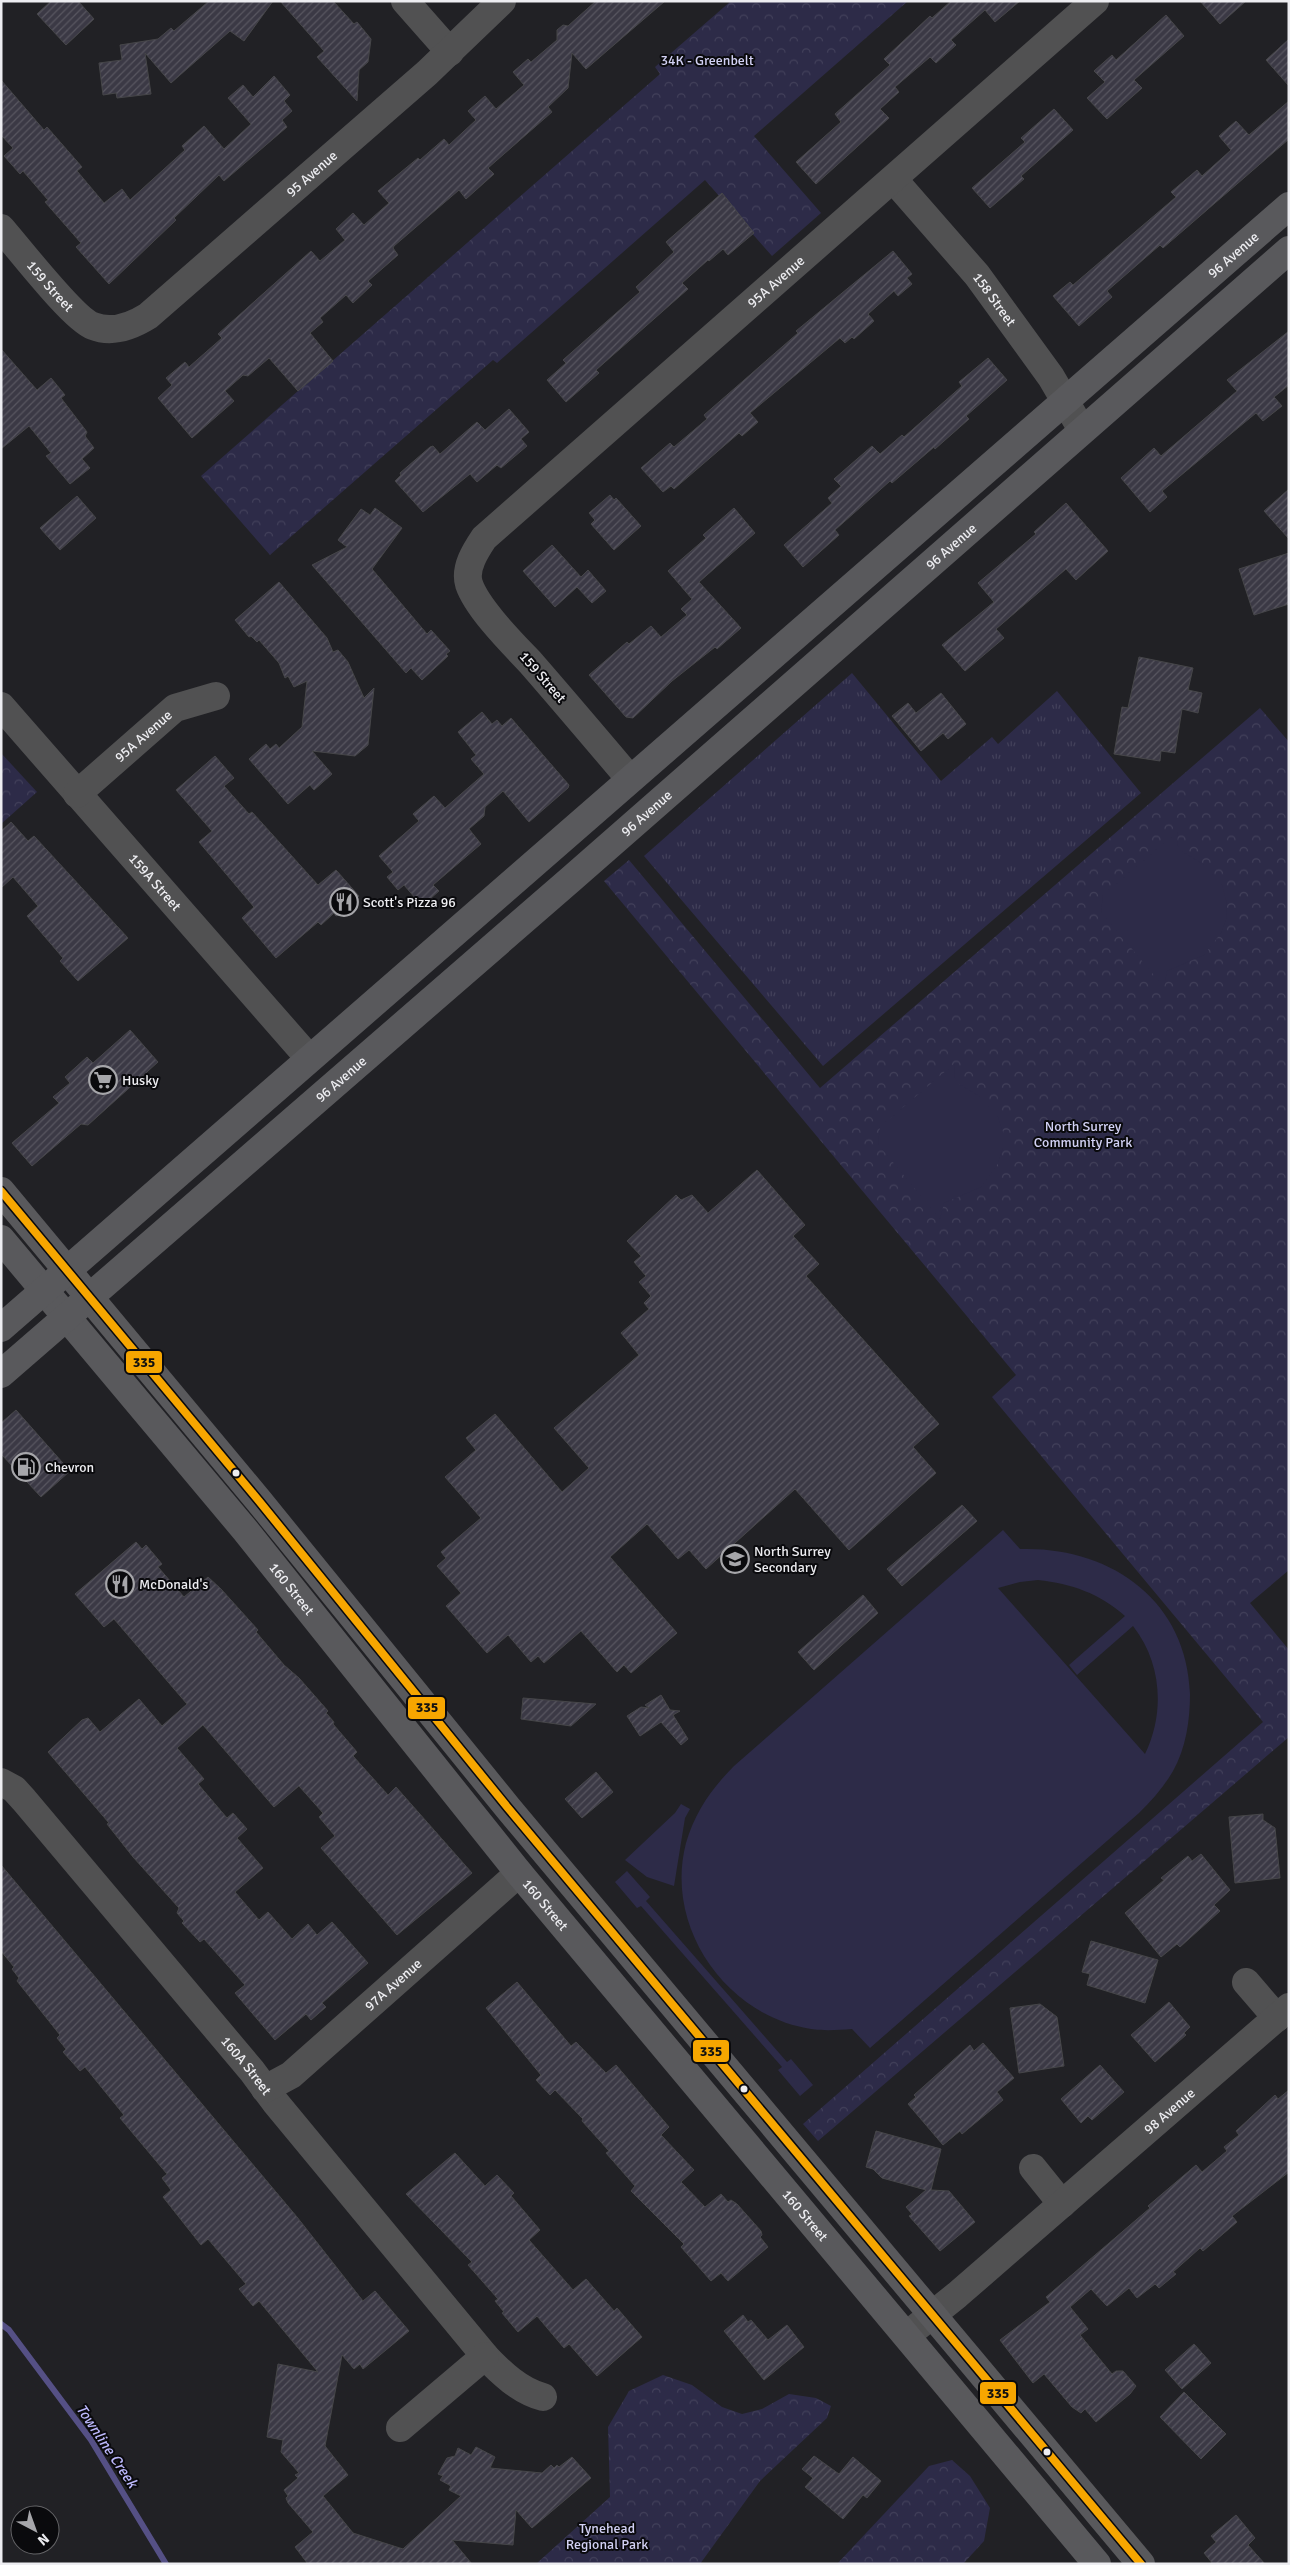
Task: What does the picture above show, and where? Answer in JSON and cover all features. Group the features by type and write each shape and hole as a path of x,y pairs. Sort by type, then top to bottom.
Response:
{"main road":[{"name":"96 Avenue","path":"1,1328 1289,206"},
{"name":"96 Avenue","path":"1,1374 1289,250"},
{"path":"1,1191 346,1606 508,1808 1141,2564"},
{"name":"160 Street","path":"1,1239 45,1289 245,1530 519,1873 1097,2564"}],"street":[{"path":"405,1 450,52"},
{"name":"95 Avenue","path":"111,329 131,326 148,316 450,52 502,1"},
{"name":"95A Avenue","path":"469,569 474,553 484,538 894,180 1095,1"},
{"name":"158 Street","path":"894,180 977,275 1066,400 1082,430"},
{"name":"159 Street","path":"1,228 77,314 93,326 111,329"},
{"name":"159 Street","path":"469,569 469,582 475,596 502,631 630,779"},
{"name":"95A Avenue","path":"77,794 175,708 216,696"},
{"name":"159A Street","path":"1,706 309,1058"},
{"name":"160A Street","path":"1,1782 14,1789 24,1800 485,2356 512,2382 534,2395 543,2397"},
{"name":"97A Avenue","path":"265,2089 291,2075 519,1873"},
{"name":"98 Avenue","path":"907,2335 1283,2013 1246,1982"},
{"path":"1032,2168 1062,2204"},
{"path":"400,2428 485,2356"}],"green space":[{"name":"34K - Greenbelt","path":"731,1 908,1 754,136 821,213 772,256 705,180 497,363 493,360 270,555 201,476 660,74 655,67"},
{"path":"852,673 941,781 992,737 998,744 1057,691 1141,793 823,1066 644,856"},
{"name":"North Surrey Community Park","path":"1260,708 1289,742 1289,1570 1250,1603 1289,1650 1289,1737 818,2141 803,2124 1263,1722 992,1397 1016,1375 604,881 629,860 820,1088"},
{"path":"1,753 37,792 1,824"},
{"path":"1177,832 1178,846 1183,852 1203,864 1222,885 1226,900 1227,917 1221,933 1204,955 1167,971 1164,987 1101,912 1103,895"},
{"path":"954,1064 955,1078 959,1084 979,1096 998,1117 1003,1132 1003,1148 997,1165 981,1187 944,1203 940,1219 878,1144 880,1127"},
{"path":"1003,1530 1020,1549 1053,1550 1084,1557 1112,1569 1137,1585 1158,1606 1175,1631 1185,1660 1190,1694 1186,1734 1177,1762 1158,1793 1139,1813 870,2048 852,2029 811,2029 780,2021 753,2006 728,1987 708,1963 693,1935 684,1906 682,1875 686,1843 694,1821 705,1801 734,1766","holes":["1038,1580 1062,1584 1085,1591 1105,1601 1125,1616 1069,1665 1077,1675 1133,1626 1143,1640 1155,1672 1158,1705 1156,1722 1145,1754 998,1588 1020,1582"]},
{"path":"681,1804 690,1809 685,1818 674,1886 647,1877 625,1860 675,1813"},
{"path":"627,1871 650,1897 646,1901 787,2062 791,2059 813,2085 800,2096 778,2070 782,2067 641,1906 637,1908 615,1882"},
{"name":"Tynehead Regional Park","path":"663,2375 692,2385 722,2407 742,2414 762,2409 789,2394 816,2398 831,2406 827,2418 760,2481 700,2564 536,2564 610,2497 608,2427 629,2391"},
{"path":"952,2460 970,2476 990,2508 984,2541 963,2564 837,2564 929,2466"}],"building":[{"path":"51,1 78,1 94,19 66,45 37,14"},
{"path":"209,1 273,1 244,41 230,31 171,83 145,53 151,94 117,98 116,93 103,95 99,63 122,60 120,45 158,39 171,28 174,31"},
{"path":"280,1 333,1 354,24 357,22 371,39 368,62 359,70 357,101 317,57 324,51"},
{"path":"596,1 665,1 586,69 572,53 568,88 548,107 552,112 488,168 494,174 466,199 459,190 394,246 393,248 398,255 368,281 372,285 353,303 346,295 320,318 323,322 310,333 333,361 298,391 269,358 248,376 243,375 225,391 234,401 192,438 158,398 172,385 166,378 185,362 189,367 222,338 218,334 311,251 320,261 345,240 336,229 353,213 364,225 389,203 378,191 418,158 420,160 444,139 449,145 476,120 468,111 485,96 496,109 524,85 513,72 528,59 531,62 557,40 557,30 563,25 568,26"},
{"path":"951,1 1020,1 995,22 985,10 951,40 956,45 936,63 930,57 895,87 899,92 880,109 889,118 816,184 796,162 841,122 835,114 890,65 884,59 930,16 932,18"},
{"path":"1200,1 1246,1 1220,24"},
{"path":"1166,15 1184,36 1134,80 1142,88 1107,119 1087,98 1105,82 1094,71 1112,55 1116,60"},
{"path":"1289,39 1289,86 1266,60"},
{"path":"274,76 290,95 284,101 292,111 282,120 287,127 224,181 219,175 174,218 176,220 109,284 76,247 81,243 45,202 48,200 23,171 20,174 4,156 13,148 1,135 1,80 44,130 47,127 82,167 77,171 104,203 122,189 130,200 185,150 182,146 204,126 224,149 251,124 228,98 243,85 253,97"},
{"path":"1289,101 1289,139 1163,248 1160,245 1107,291 1112,297 1079,326 1053,296 1070,282 1073,285 1176,197 1171,192 1197,170 1202,176 1231,150 1219,136 1236,121 1249,135"},
{"path":"1054,109 1073,130 1021,176 1024,179 990,208 972,188 1025,142 1021,138"},
{"path":"722,193 754,233 728,255 723,249 682,283 688,289 596,370 599,373 566,402 547,380 566,363 563,360 640,292 636,287 674,252 666,242"},
{"path":"893,251 912,274 907,278 912,284 898,296 894,291 868,314 874,321 854,339 852,337 845,343 840,338 750,413 758,422 742,436 739,433 674,489 671,486 663,492 641,468 670,443 674,447 707,419 704,415 798,333 796,331"},
{"path":"1289,331 1289,385 1274,397 1282,406 1263,421 1256,413 1162,491 1167,497 1150,512 1121,478 1154,448 1161,456 1237,391 1227,380"},
{"path":"1,349 37,390 51,378 65,395 61,398 87,432 85,436 94,448 82,459 90,468 70,484 46,456 51,453 29,426 1,449"},
{"path":"988,358 1007,380 966,416 969,419 935,449 934,447 892,483 890,481 835,530 839,535 803,567 784,545 832,503 828,498 841,486 834,479 872,446 880,454 902,435 904,437 962,386 959,382"},
{"path":"509,409 529,432 521,439 527,446 501,468 497,465 477,482 470,474 423,512 395,481 401,475 400,473 430,447 433,446 440,454 477,422 485,430"},
{"path":"1289,489 1289,539 1264,511"},
{"path":"610,495 614,500 616,498 641,526 614,550 591,524 595,520 589,513"},
{"path":"77,496 96,518 60,550 40,528"},
{"path":"1066,503 1108,551 1076,580 1066,569 996,629 1004,638 965,671 942,645 994,602 978,583 1036,534 1034,532"},
{"path":"375,508 402,528 372,569 427,634 431,630 450,651 446,654 448,656 422,680 411,668 406,673 312,565 347,547 338,540 361,509 370,515"},
{"path":"734,508 755,533 699,582 741,628 717,649 715,647 672,681 633,718 626,717 589,675 627,642 629,644 651,626 661,637 687,615 681,609 692,599 668,571 706,538 703,535"},
{"path":"552,545 581,577 588,570 606,591 592,603 577,587 555,607 523,571"},
{"path":"1289,553 1289,604 1254,615 1239,569"},
{"path":"279,582 327,638 333,652 338,650 348,662 364,698 374,688 368,745 355,756 312,751 332,774 314,790 310,785 288,804 249,759 266,744 270,749 276,744 279,748 302,727 307,681 294,687 288,676 285,678 279,663 259,640 257,642 251,636 249,637 235,620"},
{"path":"1139,657 1193,668 1188,690 1202,693 1198,713 1182,709 1175,753 1161,751 1160,761 1114,754 1122,707 1128,708"},
{"path":"941,693 966,724 948,739 943,733 921,751 892,716 908,703 916,713"},
{"path":"482,712 492,724 497,720 502,726 511,718 569,785 568,788 529,822 503,791 485,807 484,816 469,829 481,844 433,885 439,891 422,906 404,885 398,890 387,877 393,872 379,856 419,821 413,814 434,796 445,808 484,774 471,759 476,755 458,732"},
{"path":"215,756 234,778 224,786 249,814 252,812 318,885 336,870 359,896 341,914 336,916 334,913 321,925 318,922 276,958 242,918 254,907 199,842 212,831 176,790"},
{"path":"11,822 28,841 34,836 128,938 78,981 60,961 63,958 27,916 38,906 13,877 1,888 1,831"},
{"name":"Husky","path":"130,1030 158,1062 88,1125 81,1124 32,1166 12,1143 59,1103 53,1097 70,1083 65,1077 87,1057 93,1063"},
{"path":"757,1170 805,1225 793,1236 819,1264 806,1276 939,1424 913,1447 936,1473 849,1550 795,1489 706,1569 689,1550 678,1559 647,1524 610,1557 677,1633 631,1673 624,1665 617,1672 581,1631 544,1663 538,1656 531,1662 508,1635 487,1653 446,1606 461,1593 437,1566 446,1558 441,1552 481,1518 445,1477 476,1450 466,1438 495,1414 562,1492 589,1468 554,1428 639,1355 621,1333 649,1309 644,1303 651,1296 639,1282 646,1276 634,1262 641,1256 627,1241 676,1195 681,1200 692,1195 708,1213"},
{"path":"16,1410 70,1471 41,1497 1,1454 1,1423"},
{"path":"962,1505 977,1521 902,1586 887,1569"},
{"path":"136,1542 142,1549 146,1545 162,1564 158,1567 184,1597 208,1577 221,1589 258,1630 256,1632 284,1665 299,1678 328,1711 326,1713 334,1722 333,1724 357,1752 353,1756 388,1795 396,1787 472,1873 397,1935 321,1848 335,1836 319,1817 323,1813 299,1786 274,1807 203,1725 177,1748 204,1779 198,1784 227,1818 233,1813 247,1829 237,1838 263,1868 235,1892 259,1920 268,1912 292,1939 308,1924 317,1935 332,1922 368,1963 322,2003 326,2007 311,2020 306,2014 275,2040 235,1993 245,1985 204,1939 200,1942 182,1923 184,1921 177,1913 179,1908 133,1857 107,1824 109,1823 48,1752 82,1720 88,1718 100,1732 139,1699 162,1726 187,1704 114,1619 104,1627 75,1594"},
{"path":"863,1595 878,1613 814,1670 798,1652"},
{"path":"661,1695 670,1710 680,1711 673,1715 688,1739 681,1745 661,1722 640,1736 627,1716 641,1707 649,1708 645,1705"},
{"path":"523,1698 596,1704 571,1726 521,1719"},
{"path":"596,1772 613,1792 582,1818 565,1799"},
{"path":"1263,1814 1263,1820 1275,1828 1280,1878 1235,1883 1229,1817"},
{"path":"1201,1854 1230,1890 1214,1905 1220,1911 1180,1947 1177,1944 1161,1957 1125,1913 1164,1880 1161,1878 1188,1856 1192,1861"},
{"path":"1,1865 297,2217 363,2301 375,2291 409,2331 363,2369 360,2364 354,2369 342,2355 325,2446 348,2475 323,2496 353,2533 403,2549 461,2496 449,2490 451,2486 440,2480 443,2476 438,2474 447,2458 455,2456 458,2448 471,2455 476,2447 495,2457 490,2468 542,2473 551,2465 554,2468 557,2465 559,2467 572,2457 591,2478 532,2528 516,2510 513,2545 452,2540 472,2564 308,2564 295,2547 313,2532 288,2503 286,2498 288,2496 284,2490 298,2478 295,2475 299,2473 281,2452 283,2440 267,2437 278,2364 318,2372 259,2301 253,2306 239,2289 246,2284 208,2239 201,2245 163,2197 171,2190 162,2178 167,2174 120,2118 124,2115 85,2067 80,2071 63,2052 66,2049 57,2038 60,2035 17,1981 19,1978 12,1969 14,1967 1,1951"},
{"path":"1091,1941 1158,1960 1145,2003 1087,1985 1090,1974 1082,1972"},
{"path":"517,1982 571,2046 576,2042 606,2073 616,2065 669,2127 661,2135 694,2170 681,2182 705,2207 721,2194 728,2202 731,2200 737,2204 761,2231 762,2235 760,2237 768,2247 728,2281 721,2273 711,2281 681,2247 684,2244 631,2191 635,2186 606,2153 609,2151 582,2121 583,2119 555,2090 550,2095 536,2080 541,2075 486,2008"},
{"path":"1169,2002 1190,2027 1184,2033 1186,2035 1155,2062 1131,2035"},
{"path":"1040,2004 1057,2017 1064,2066 1019,2073 1010,2008"},
{"path":"983,2043 1014,2078 997,2092 1003,2100 962,2134 960,2131 943,2145 908,2104 916,2097 914,2095 970,2045 974,2051"},
{"path":"1100,2065 1124,2092 1092,2120 1088,2116 1081,2123 1061,2099"},
{"path":"1289,2090 1289,2172 1232,2216 1237,2222 1203,2251 1200,2248 1173,2272 1176,2274 1159,2288 1155,2284 1137,2298 1129,2288 1107,2306 1091,2289 1070,2307 1088,2329 1080,2335 1112,2374 1116,2371 1123,2371 1136,2386 1130,2394 1096,2422 1085,2409 1081,2413 1072,2407 1044,2374 1033,2383 1000,2340 1050,2302 1046,2297 1150,2208 1148,2206 1196,2165 1202,2172 1227,2151 1224,2147 1239,2135 1236,2131 1275,2095 1278,2099"},
{"path":"876,2131 941,2149 931,2190 949,2191 975,2222 940,2251 909,2216 912,2214 906,2207 926,2190 882,2178 873,2169 866,2167"},
{"path":"455,2153 485,2186 497,2175 514,2193 511,2196 540,2230 529,2240 573,2290 586,2279 614,2311 617,2308 642,2337 597,2376 569,2344 564,2348 537,2316 518,2332 502,2313 504,2312 495,2301 498,2299 468,2265 472,2262 406,2194"},
{"path":"743,2315 748,2322 751,2320 768,2340 787,2325 804,2347 764,2380 724,2331"},
{"path":"1194,2344 1211,2363 1182,2389 1165,2370"},
{"path":"1184,2392 1226,2434 1201,2459 1160,2417"},
{"path":"814,2456 839,2474 853,2457 881,2481 867,2498 863,2495 843,2519 805,2487 813,2478 802,2469"},
{"path":"1236,2515 1255,2538 1248,2545 1265,2564 1213,2564 1204,2553 1216,2542 1211,2536"}],"waterway":[{"name":"Townline Creek","path":"1,2324 9,2330 91,2440 166,2564"}],"transit line":[{"name":"335","path":"1,1191 259,1501 508,1808 1141,2564"}],"place":[{"name":"Scott's Pizza 96","path":"344,902"},
{"name":"Husky","path":"103,1080"},
{"name":"Chevron","path":"26,1467"},
{"name":"North Surrey Secondary","path":"735,1559"},
{"name":"McDonald's","path":"120,1584"}]}
